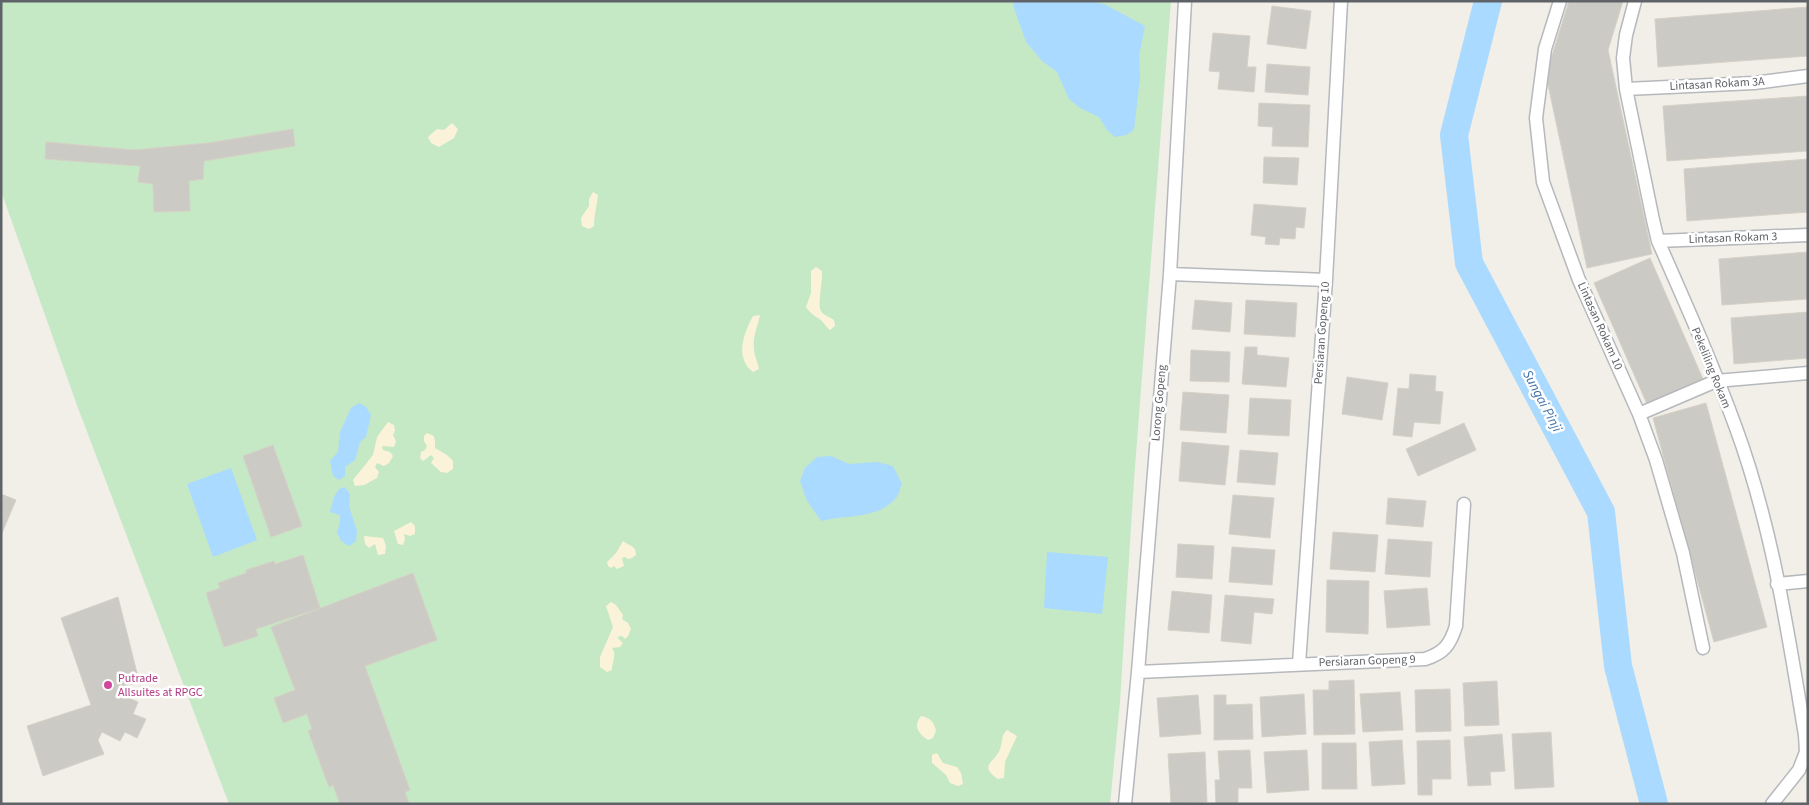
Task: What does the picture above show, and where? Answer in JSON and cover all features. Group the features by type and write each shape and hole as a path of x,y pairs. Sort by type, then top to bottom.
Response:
{"street":[{"name":"Lorong Gopeng","path":"1125,804 1138,672 1170,274 1185,1"},
{"name":"Persiaran Gopeng 10","path":"1299,664 1326,280 1341,1"},
{"name":"Lintasan Rokam 10","path":"1560,1 1545,49 1536,118 1543,182 1579,280 1639,414 1656,460 1683,553 1704,648"},
{"name":"Pekeliling Rokam","path":"1635,1 1626,35 1623,58 1626,89 1658,241 1736,428 1765,529 1806,735 1806,752 1799,770 1772,804"},
{"name":"Lintasan Rokam 3A","path":"1626,89 1754,83 1808,76"},
{"name":"Lintasan Rokam 3","path":"1658,241 1808,236"},
{"path":"1170,274 1326,280"},
{"path":"1639,414 1716,381 1808,373"},
{"name":"Persiaran Gopeng 9","path":"1138,672 1425,659 1437,655 1445,648 1456,626 1464,504"},
{"path":"1777,584 1808,581"}],"green space":[{"path":"1,1 1171,1 1134,480 1120,702 1110,804 229,804 78,408 1,191"}],"sand":[{"path":"452,123 458,129 454,138 439,147 431,143 428,137 437,129 444,130"},
{"path":"593,192 598,195 594,226 589,229 582,226 581,218 589,206 589,199"},
{"path":"816,267 822,271 821,311 834,320 835,326 830,330 806,307 811,293 811,271"},
{"path":"760,315 754,336 755,354 759,369 753,372 747,366 744,359 742,345 753,316"},
{"path":"388,422 394,425 393,435 396,441 394,447 382,446 383,450 390,452 393,456 389,463 384,466 377,463 375,467 379,472 377,478 364,485 355,486 353,480 373,455 377,437"},
{"path":"427,433 434,436 435,448 453,461 453,469 447,473 441,472 431,463 434,458 431,455 423,461 420,458 421,452 427,446 424,436"},
{"path":"411,522 415,526 415,534 410,536 404,534 403,545 398,544 394,531"},
{"path":"364,536 383,538 386,546 385,554 378,555 375,544 369,548 365,544"},
{"path":"623,541 633,547 636,555 628,559 622,558 624,566 617,569 614,566 611,568 607,562 616,553"},
{"path":"611,602 616,605 623,615 622,619 628,623 631,629 625,639 622,636 617,637 623,643 620,647 612,648 614,655 612,670 607,672 600,667 600,657 613,627 606,606"},
{"path":"921,716 930,719 933,723 936,731 933,738 928,740 919,732 917,723"},
{"path":"1007,730 1017,736 1005,762 1004,778 998,779 988,767 998,753 1003,736"},
{"path":"937,753 943,763 957,767 961,773 963,784 958,786 950,783 946,775 932,763 932,755"}],"water":[{"path":"1013,1 1086,1 1104,4 1145,26 1139,56 1140,77 1134,130 1126,135 1115,137 1107,130 1099,117 1080,108 1069,99 1057,72 1042,61 1026,42"},
{"path":"359,403 366,407 371,415 366,437 360,442 355,460 345,467 345,476 339,480 333,476 330,461 338,452 340,432 351,408"},
{"path":"831,456 849,464 877,462 893,466 902,484 897,497 889,505 871,513 821,521 806,499 800,481 805,468 817,457"},
{"path":"231,468 257,540 213,557 187,484"},
{"path":"345,487 350,494 349,506 357,531 356,541 349,546 341,541 337,532 340,515 330,512 334,497 339,489"},
{"path":"1047,552 1108,557 1102,614 1044,608"}],"building":[{"path":"1569,1 1623,1 1608,50 1652,254 1587,268 1546,75"},
{"path":"1272,6 1311,11 1306,49 1267,44"},
{"path":"1808,7 1808,56 1658,67 1655,19"},
{"path":"1213,33 1250,36 1247,67 1256,67 1254,92 1218,89 1220,72 1209,71"},
{"path":"1267,64 1310,67 1308,95 1265,92"},
{"path":"1808,96 1808,151 1667,161 1663,106"},
{"path":"1259,103 1310,105 1308,147 1272,146 1273,127 1258,126"},
{"path":"293,129 295,146 204,161 203,179 189,181 190,211 154,212 153,184 138,182 140,166 45,159 46,142 134,150 208,143"},
{"path":"1264,157 1299,158 1297,185 1263,183"},
{"path":"1808,159 1808,212 1687,221 1684,169"},
{"path":"1254,204 1306,208 1304,228 1296,227 1295,239 1280,238 1279,245 1265,244 1266,237 1251,235"},
{"path":"1808,252 1808,299 1722,305 1719,259"},
{"path":"1650,258 1703,379 1647,404 1594,283"},
{"path":"1195,300 1232,303 1230,332 1192,329"},
{"path":"1246,300 1297,303 1295,337 1244,334"},
{"path":"1808,312 1808,358 1734,364 1731,318"},
{"path":"1245,347 1257,347 1257,355 1289,358 1286,387 1242,384"},
{"path":"1191,350 1230,352 1229,382 1190,381"},
{"path":"1410,374 1436,376 1435,391 1443,392 1440,424 1414,422 1412,437 1393,435 1398,388 1409,389"},
{"path":"1347,377 1388,383 1382,420 1342,414"},
{"path":"1183,392 1229,395 1226,433 1180,430"},
{"path":"1250,398 1291,400 1289,436 1248,434"},
{"path":"1706,403 1767,627 1714,642 1653,418"},
{"path":"1464,423 1476,450 1418,476 1406,449"},
{"path":"1182,442 1229,446 1225,485 1179,481"},
{"path":"273,445 302,526 271,537 243,456"},
{"path":"1240,450 1278,453 1275,485 1237,482"},
{"path":"1,494 16,500 2,533 1,533"},
{"path":"1233,495 1274,498 1270,538 1229,534"},
{"path":"1388,498 1426,501 1423,527 1386,524"},
{"path":"1333,532 1378,535 1375,572 1330,569"},
{"path":"1388,539 1432,542 1430,577 1385,574"},
{"path":"1178,544 1214,546 1212,579 1176,577"},
{"path":"1232,547 1275,550 1272,585 1229,582"},
{"path":"303,555 320,608 256,629 258,636 224,647 206,593 220,588 218,583 246,573 246,570 274,561 275,564"},
{"path":"413,573 437,640 365,666 410,790 405,792 409,804 340,804 333,785 329,787 308,731 312,729 307,714 283,723 274,698 295,690 271,627"},
{"path":"1327,580 1369,581 1368,634 1326,632"},
{"path":"1427,588 1430,625 1387,628 1384,591"},
{"path":"1172,591 1212,595 1209,633 1168,630"},
{"path":"1225,595 1274,599 1272,614 1254,612 1251,644 1221,641"},
{"name":"Putrade Allsuites at RPGC","path":"118,597 139,681 123,688 122,695 138,702 133,714 146,719 137,738 125,732 120,741 102,732 98,740 104,754 43,776 27,726 91,705 61,618"},
{"path":"1354,680 1355,734 1314,735 1313,690 1329,690 1329,681"},
{"path":"1497,681 1499,725 1465,726 1463,683"},
{"path":"1450,689 1451,731 1416,732 1415,690"},
{"path":"1400,692 1403,730 1363,732 1360,694"},
{"path":"1304,694 1306,734 1262,737 1260,697"},
{"path":"1198,695 1201,734 1160,737 1157,698"},
{"path":"1214,695 1226,695 1226,705 1252,704 1253,739 1214,740"},
{"path":"1551,732 1554,787 1515,789 1512,734"},
{"path":"1502,734 1505,771 1490,772 1491,785 1468,786 1464,737"},
{"path":"1402,740 1405,784 1372,786 1369,742"},
{"path":"1450,740 1451,779 1432,779 1432,795 1418,795 1417,741"},
{"path":"1322,743 1356,743 1357,789 1322,789"},
{"path":"1250,750 1252,788 1238,788 1238,804 1216,804 1215,780 1220,780 1218,751"},
{"path":"1307,750 1309,790 1267,793 1264,752"},
{"path":"1205,752 1207,802 1171,804 1168,754"}],"waterway":[{"name":"Sungai Pinji","path":"1488,1 1454,135 1469,263 1601,512 1618,666 1654,804"}],"place":[{"name":"Putrade Allsuites at RPGC","path":"108,685"}]}
